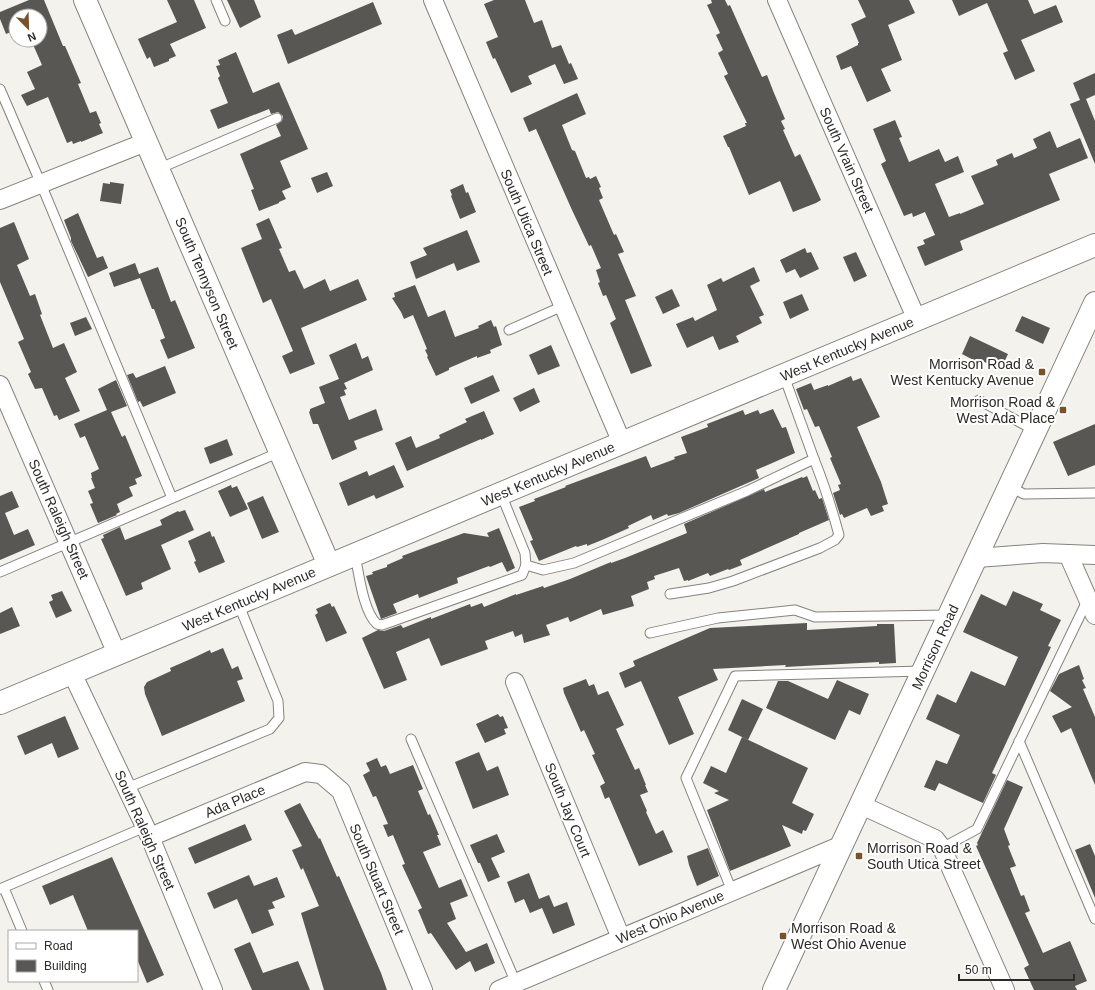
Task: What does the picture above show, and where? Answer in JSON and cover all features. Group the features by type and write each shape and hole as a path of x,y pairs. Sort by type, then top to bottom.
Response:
{"street":[{"name":"South Tennyson Street","path":"85,0 329,565"},
{"name":"South Utica Street","path":"432,0 622,443"},
{"name":"South Vrain Street","path":"777,0 917,320"},
{"path":"0,200 146,142"},
{"name":"West Kentucky Avenue","path":"0,703 1095,245"},
{"name":"Morrison Road","path":"774,990 1095,303"},
{"name":"South Raleigh Street","path":"0,385 117,654"},
{"path":"977,558 1043,553 1095,555"},
{"path":"1068,554 1092,607"},
{"name":"South Raleigh Street","path":"72,673 148,832 213,990"},
{"name":"South Jay Court","path":"516,682 621,938"},
{"name":"Ada Place","path":"148,832 305,772 322,774"},
{"name":"South Stuart Street","path":"322,774 341,791 423,990"},
{"path":"861,805 935,839 942,848 1005,990"},
{"name":"West Ohio Avenue","path":"499,990 521,984 621,938 842,845"}],"lane":[{"path":"216,0 225,21"},
{"path":"0,89 172,498"},
{"path":"158,169 277,118"},
{"path":"509,330 563,306"},
{"path":"670,594 709,588 733,581 820,548 835,540 838,535 822,481 784,376"},
{"path":"979,400 1036,431"},
{"path":"0,572 280,452"},
{"path":"526,565 543,570 574,563 747,491 814,459"},
{"path":"1010,487 1024,494 1095,493"},
{"path":"355,555 360,582 369,615 377,624 382,625 522,575 526,565 524,553 501,494"},
{"path":"127,788 270,729 279,718 278,701 238,603"},
{"path":"942,848 976,828 1019,741 1092,607"},
{"path":"650,633 718,618 795,610 815,617 950,615"},
{"path":"732,891 686,778 735,676 924,671"},
{"path":"411,739 521,984"},
{"path":"1019,741 1095,919"},
{"path":"22,930 2,888 148,832"}],"building":[{"path":"29,0 44,0 47,8 10,8"},
{"path":"167,0 194,0 206,28 170,44 176,56 169,59 169,61 154,67 150,57 147,59 138,39 177,22"},
{"path":"227,0 254,0 261,17 240,28"},
{"path":"494,0 525,0 534,23 542,20 552,48 561,45 569,64 571,63 578,79 564,84 555,64 528,76 532,84 511,93 486,42 498,37 484,4"},
{"path":"711,0 725,0 728,6 730,5 762,77 767,75 785,119 781,121 785,129 783,130 795,157 800,154 821,200 816,203 793,212 780,181 749,195 723,136 746,126 745,123 747,123 724,76 728,74 718,53 723,50 716,35 720,33 707,5 712,3"},
{"path":"858,0 909,0 915,13 888,25 902,60 881,69 891,91 867,102 851,66 841,70 836,56 858,45 859,43 851,24 866,17"},
{"path":"952,0 1028,0 1034,14 1056,5 1063,22 1021,40 1035,71 1015,80 1003,53 1008,51 987,3 959,16"},
{"path":"373,2 382,24 288,64 277,35 292,29 295,35"},
{"path":"8,9 8,33 6,34 0,19 0,12"},
{"path":"48,10 63,46 65,46 81,83 78,84 90,113 96,111 103,133 81,142 73,144 72,141 67,143 48,97 27,106 21,95 35,89 27,72 42,65 35,48 48,48"},
{"path":"236,52 253,93 279,82 308,149 280,161 291,187 282,191 286,199 259,211 251,190 254,189 240,154 281,136 276,125 282,121 283,116 278,112 271,114 269,109 218,129 210,110 228,103 218,78 220,76 216,66 220,65 218,60"},
{"path":"1095,73 1095,95 1086,99 1095,121 1095,164 1070,104 1080,100 1073,83"},
{"path":"577,93 586,114 562,125 572,150 575,151 586,178 589,177 590,179 596,176 601,187 599,188 603,198 599,200 614,235 616,234 624,252 618,254 636,296 625,300 652,366 631,374 610,323 616,319 606,295 603,296 598,283 600,282 596,270 601,268 591,245 589,246 572,210 536,129 529,132 523,118"},
{"path":"895,120 902,137 899,138 909,162 939,149 945,162 958,156 964,172 935,184 949,217 984,204 971,176 998,165 996,160 1012,153 1014,158 1037,148 1033,139 1050,131 1057,148 1080,138 1088,158 1049,174 1060,200 960,241 963,250 925,266 917,247 925,244 923,240 935,235 925,212 913,217 912,213 904,216 881,164 886,161 873,129"},
{"path":"327,172 333,186 317,193 311,178"},
{"path":"110,182 124,184 121,204 100,201 103,183 110,184"},
{"path":"463,184 476,212 460,219 450,190"},
{"path":"78,213 97,258 103,256 108,268 88,277 71,241 64,220"},
{"path":"269,218 282,248 279,249 289,272 295,270 304,289 325,279 330,291 358,279 367,300 301,328 315,364 290,374 282,356 293,351 271,299 263,303 241,248 262,239 256,224"},
{"path":"14,222 29,259 17,265 30,296 35,294 42,314 40,315 53,348 64,343 77,372 65,378 80,411 59,420 57,415 54,416 42,388 35,389 28,374 31,372 18,342 24,339 0,282 0,228"},
{"path":"467,230 480,262 457,271 454,263 416,279 410,262 427,255 423,248"},
{"path":"805,248 807,253 811,252 819,269 800,278 795,269 786,273 780,260"},
{"path":"856,252 867,276 854,282 843,257"},
{"path":"135,263 139,274 158,267 171,302 175,300 195,348 168,359 160,340 165,338 140,278 114,287 109,273"},
{"path":"754,267 760,281 750,286 764,315 759,317 762,323 736,336 739,342 719,350 713,336 687,348 676,324 693,317 695,321 717,310 707,285 721,278 723,282"},
{"path":"415,285 428,317 445,310 455,337 479,328 478,326 491,320 494,327 496,326 502,345 490,350 491,353 477,358 477,356 449,368 449,370 436,376 427,357 428,356 425,350 427,349 413,315 404,319 392,298 395,297 394,293"},
{"path":"672,289 680,306 663,314 655,297"},
{"path":"802,294 809,310 790,319 783,302"},
{"path":"1022,316 1050,328 1043,344 1015,331"},
{"path":"86,317 92,329 75,336 70,323"},
{"path":"970,336 1008,354 1001,369 982,361 981,364 962,354"},
{"path":"356,343 362,359 368,356 373,370 344,383 347,389 344,390 346,395 340,397 349,420 376,409 383,430 354,441 357,449 332,460 318,424 313,424 309,412 310,409 325,403 319,387 339,379 329,355"},
{"path":"551,345 560,366 538,375 529,355"},
{"path":"165,366 176,393 143,407 140,401 138,402 127,375 133,373 136,378"},
{"path":"493,375 500,391 471,404 464,388"},
{"path":"851,376 853,381 861,378 880,417 857,427 881,482 888,504 882,506 884,511 871,516 867,508 844,518 842,514 840,515 833,493 840,490 838,485 841,484 830,458 832,457 819,426 815,427 807,409 804,410 796,389 811,383 814,390 828,386"},
{"path":"116,380 127,406 111,412 122,437 125,435 142,476 135,479 137,484 129,487 133,496 117,504 120,512 116,514 117,515 98,523 90,504 93,503 88,491 95,488 91,478 91,473 99,469 85,436 80,438 74,424 107,410 98,389"},
{"path":"534,388 540,402 520,412 513,398"},
{"path":"773,409 782,428 786,427 795,453 756,470 759,478 679,513 668,516 667,514 653,520 651,515 628,526 629,528 602,540 587,546 587,544 576,546 539,561 530,541 533,540 519,507 535,501 534,499 566,487 565,486 646,456 651,468 675,459 674,457 687,453 681,437 708,427 707,424 743,410 745,415 758,410 760,414"},
{"path":"484,411 494,434 407,471 395,443 411,436 416,448 440,438 439,435 467,422 465,419"},
{"path":"1095,424 1095,465 1068,476 1053,442"},
{"path":"227,439 233,455 210,464 204,448"},
{"path":"394,465 404,487 376,499 374,495 348,506 339,483 367,471 369,476"},
{"path":"807,476 813,491 815,490 819,499 822,498 829,520 740,560 742,565 710,576 708,573 688,581 684,581 679,568 654,576 655,579 647,582 649,589 631,596 634,606 603,615 601,609 570,622 568,617 546,625 550,635 524,643 522,634 515,637 513,631 485,641 488,649 441,666 429,638 396,652 407,680 384,689 362,638 378,630 384,631 401,625 403,628 470,604 471,607 482,603 484,607 516,594 543,586 544,588 570,579 687,533 684,524 764,489 765,492"},
{"path":"231,485 232,488 237,486 248,509 230,517 218,491"},
{"path":"12,491 19,507 5,513 14,535 28,529 35,545 0,560 0,496"},
{"path":"263,496 279,532 262,539 247,503"},
{"path":"185,510 194,530 161,545 171,569 141,583 143,589 126,596 101,539 104,538 103,535 120,527 125,540 162,525 160,520 178,511"},
{"path":"499,528 515,568 507,572 502,562 457,578 458,583 419,598 418,594 393,604 397,613 381,619 366,576 373,574 372,572 387,567 387,565 403,558 402,556 464,533 489,537 487,533"},
{"path":"210,531 212,537 214,536 225,562 199,573 188,541"},
{"path":"62,591 72,611 56,618 49,602 53,600 51,595"},
{"path":"1013,591 1043,604 1040,610 1061,620 1048,646 1051,647 992,773 996,775 983,803 939,783 935,791 924,787 936,760 947,764 960,735 926,719 937,694 956,703 971,671 1005,686 1018,657 963,632 981,594 1006,606"},
{"path":"330,603 332,607 334,606 347,633 326,642 315,615 318,613 316,609"},
{"path":"12,607 20,626 0,634 0,613"},
{"path":"807,623 807,630 894,624 896,663 879,664 879,662 785,667 786,665 713,669 718,680 678,697 694,734 669,745 641,681 625,688 619,673 635,666 633,661 710,628"},
{"path":"223,648 232,669 238,666 243,679 237,681 245,701 162,736 145,694 144,687 147,682 171,671 170,668 210,650 211,653"},
{"path":"1079,665 1084,679 1082,680 1086,688 1083,689 1095,717 1095,785 1071,728 1061,733 1052,716 1072,707 1050,691 1059,674"},
{"path":"586,679 589,686 594,684 598,695 608,691 624,725 616,729 635,770 639,768 646,785 648,792 640,795 647,811 646,812 656,834 663,830 673,852 639,866 609,797 605,799 600,786 605,783 592,755 595,754 584,730 581,732 564,693 563,688"},
{"path":"837,680 869,694 860,715 849,710 835,740 766,708 778,681 788,681 828,699"},
{"path":"742,699 763,709 748,740 728,730"},
{"path":"498,714 500,717 503,716 508,728 504,729 506,734 485,743 476,724"},
{"path":"65,716 79,749 58,758 52,743 25,755 17,736"},
{"path":"742,737 808,768 792,803 814,814 806,831 803,830 802,834 782,825 791,846 730,871 707,810 729,800 714,793 719,791 703,783 711,766 726,773"},
{"path":"479,752 487,771 498,766 509,795 473,809 455,762"},
{"path":"377,758 381,767 386,765 390,774 413,765 423,789 418,791 428,815 430,814 439,835 437,835 441,845 423,852 439,888 461,879 468,896 450,903 456,919 447,923 466,952 487,943 495,963 475,972 470,961 456,970 431,933 428,934 418,910 422,908 402,865 405,864 393,835 388,837 383,825 388,824 376,796 373,797 363,775 370,771 366,763"},
{"path":"1007,780 1023,787 1004,829 1010,845 1008,846 1016,866 1010,868 1021,896 1024,895 1030,911 1025,913 1043,953 1070,941 1087,981 1075,986 1077,990 1034,990 1024,968 1029,965 976,846 978,845 977,843"},
{"path":"300,803 319,839 320,838 337,877 339,876 387,990 324,990 301,913 319,906 303,868 301,870 292,850 302,846 284,811"},
{"path":"245,824 252,840 195,864 188,848"},
{"path":"497,834 505,852 491,858 500,877 488,882 470,845"},
{"path":"1090,844 1095,856 1095,898 1075,850"},
{"path":"708,848 719,876 697,886 687,856"},
{"path":"112,857 164,975 147,983 138,961 138,930 88,930 73,895 50,905 42,886"},
{"path":"529,873 539,899 549,895 554,907 567,902 575,925 553,934 542,908 530,913 524,899 515,903 507,882"},
{"path":"249,875 254,886 277,877 285,897 272,902 275,908 268,910 274,925 252,934 237,899 214,909 207,893"},
{"path":"250,942 263,973 298,961 310,990 252,990 234,949"}],"place":[{"name":"Morrison Road & West Kentucky Avenue","path":"1042,372"},
{"name":"Morrison Road & West Ada Place","path":"1063,410"},
{"name":"Morrison Road & South Utica Street","path":"859,856"},
{"name":"Morrison Road & West Ohio Avenue","path":"783,936"}]}
